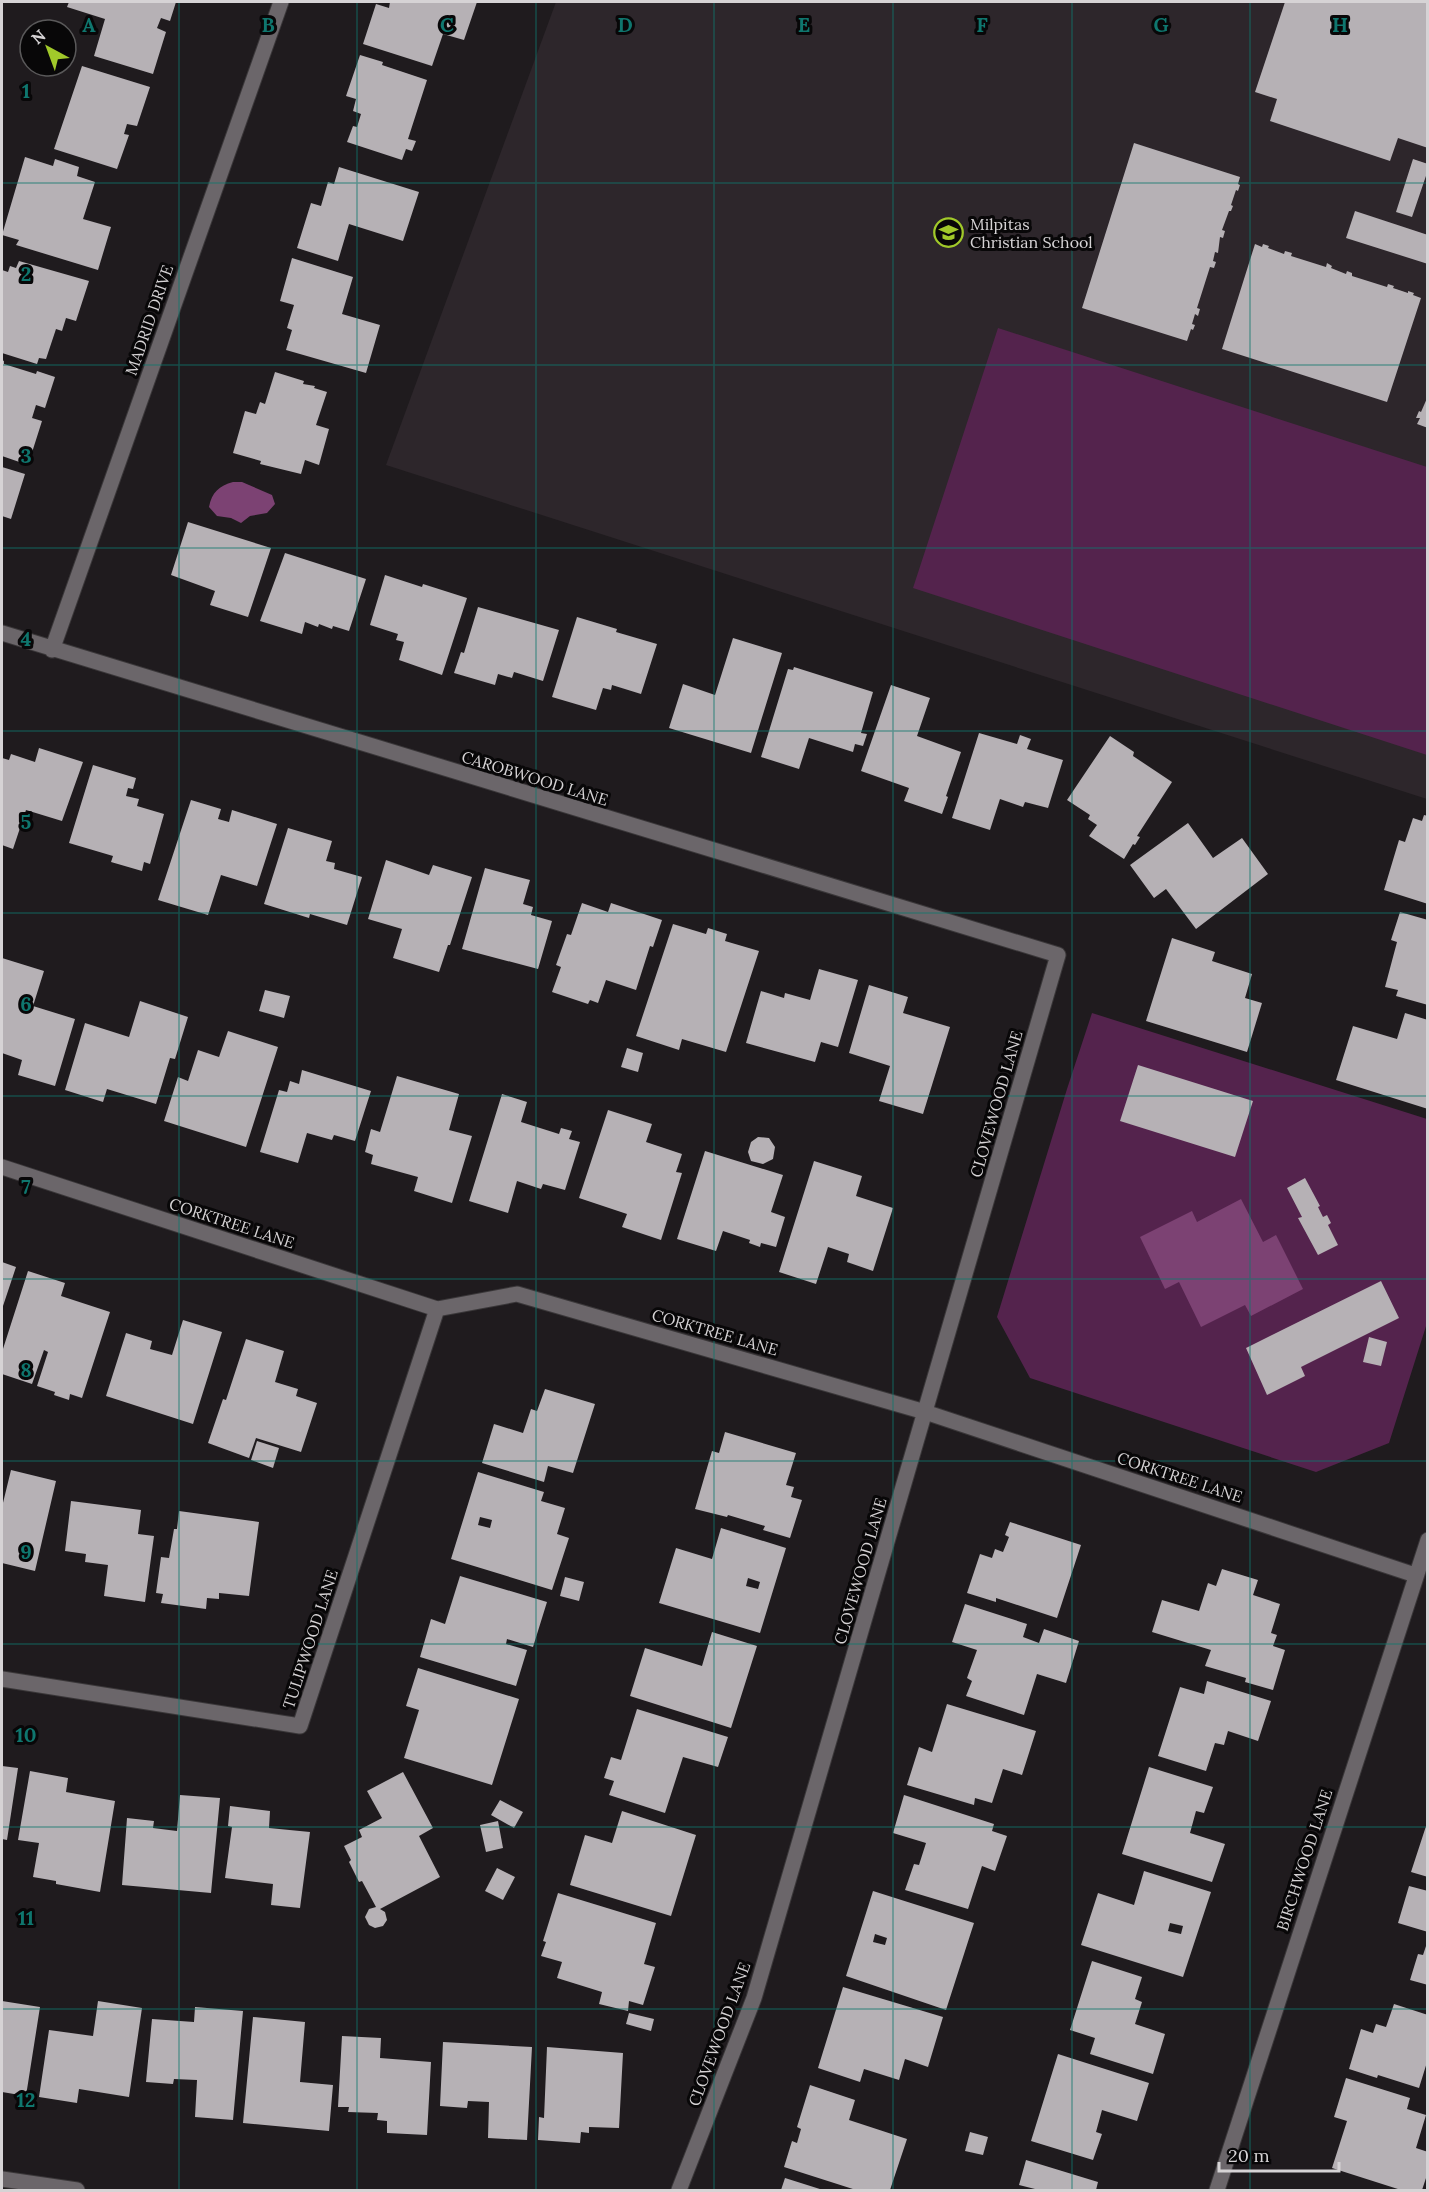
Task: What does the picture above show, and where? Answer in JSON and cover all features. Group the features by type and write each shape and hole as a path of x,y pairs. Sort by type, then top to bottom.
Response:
{"street":[{"name":"MADRID DRIVE","path":"52,650 281,2"},
{"name":"CAROBWOOD LANE","path":"2,633 1058,955"},
{"name":"CLOVEWOOD LANE","path":"679,2190 754,1998 1058,955"},
{"name":"CORKTREE LANE","path":"2,1167 437,1309 517,1294 925,1412 1415,1575"},
{"name":"TULIPWOOD LANE","path":"2,1679 300,1726 437,1309"},
{"name":"BIRCHWOOD LANE","path":"1216,2190 1428,1540"},
{"path":"2,2179 77,2190"}],"shaded area":[{"name":"Milpitas Christian School","path":"556,2 1427,2 1427,799 386,465"},
{"path":"998,328 1427,467 1427,755 913,588"},
{"path":"242,482 272,495 275,504 267,513 250,516 241,523 231,518 217,516 209,507 212,497 224,485"},
{"path":"1092,1013 1427,1119 1427,1323 1389,1443 1316,1472 1030,1378 997,1317"},
{"path":"1241,1199 1263,1242 1276,1235 1303,1289 1251,1316 1245,1305 1201,1327 1179,1282 1165,1289 1140,1237 1192,1211 1197,1222"}],"building":[{"path":"69,2 176,2 170,21 161,18 157,28 166,32 153,74 94,56 105,19 67,7"},
{"path":"390,2 477,2 464,40 443,34 432,66 363,44 376,4 389,8"},
{"path":"1285,2 1428,2 1428,148 1398,138 1390,161 1270,121 1277,99 1255,92"},
{"path":"360,55 427,80 408,139 416,141 412,151 406,149 402,160 347,142 353,126 357,127 361,114 353,111 356,99 346,96"},
{"path":"82,66 150,87 137,126 127,124 124,134 129,135 117,169 54,149"},
{"path":"1134,143 1240,177 1238,184 1240,185 1231,205 1233,206 1222,230 1225,231 1223,238 1220,237 1218,253 1215,252 1213,261 1216,262 1214,268 1210,267 1197,308 1200,309 1198,316 1195,314 1192,324 1195,325 1187,341 1082,308"},
{"path":"25,157 53,166 55,159 79,167 77,176 95,182 83,219 111,227 98,270 16,245 19,240 2,235"},
{"path":"1413,159 1428,164 1428,170 1412,217 1396,212"},
{"path":"339,167 419,192 403,241 349,224 338,261 297,248 311,203 321,206 328,182 334,184"},
{"path":"1355,211 1428,235 1428,264 1346,238"},
{"path":"1255,244 1262,247 1263,244 1269,246 1268,248 1284,254 1285,251 1292,253 1291,256 1326,267 1327,263 1332,266 1331,268 1346,274 1347,271 1352,273 1352,276 1387,287 1388,284 1394,286 1393,288 1414,293 1413,295 1421,298 1387,402 1222,349"},
{"path":"292,258 353,277 342,314 380,325 366,373 286,350 292,330 287,328 294,305 280,301"},
{"path":"19,261 89,281 76,321 66,318 62,331 56,329 46,359 39,358 37,364 2,353 2,270 8,272 10,266 16,268"},
{"path":"2,360 4,364 55,377 45,408 36,405 32,418 42,421 28,465 2,456"},
{"path":"275,372 304,381 303,384 315,386 314,388 327,392 316,425 329,429 319,465 305,460 301,474 260,464 261,461 233,453 245,411 256,414 260,402 265,404"},
{"path":"1428,396 1428,428 1417,424 1420,418 1416,418"},
{"path":"2,467 25,474 11,519 2,516"},
{"path":"188,522 271,548 248,617 210,605 215,591 171,575"},
{"path":"285,553 366,579 349,631 333,626 332,629 319,624 318,627 305,622 302,634 260,621"},
{"path":"385,575 467,598 442,675 399,660 404,642 396,640 398,634 370,625"},
{"path":"478,607 559,630 543,681 514,672 512,678 498,674 495,685 454,673 461,652 464,653"},
{"path":"577,617 657,644 641,694 612,685 611,690 603,688 596,710 552,697"},
{"path":"733,638 782,653 751,753 669,728 683,684 715,695"},
{"path":"794,667 873,692 861,733 867,734 863,746 855,744 853,752 809,738 799,769 761,757 788,669 793,670"},
{"path":"891,685 930,698 917,736 961,752 942,814 904,801 909,788 861,771"},
{"path":"979,733 1017,744 1020,735 1031,739 1027,749 1063,760 1048,808 1025,802 1023,807 1000,799 990,830 952,818"},
{"path":"1110,736 1134,752 1133,756 1172,782 1137,836 1140,837 1124,859 1089,836 1097,825 1088,819 1090,815 1067,800"},
{"path":"39,748 83,762 62,821 26,810 13,849 2,845 2,758 9,760 11,754 35,762"},
{"path":"93,765 136,778 133,789 128,788 126,796 139,799 137,806 164,814 150,864 144,862 142,871 111,862 113,856 69,843"},
{"path":"191,800 221,809 218,819 229,822 232,810 277,824 257,886 221,875 208,915 158,900"},
{"path":"1424,815 1428,816 1428,904 1384,890 1399,840 1405,842 1413,818 1422,821"},
{"path":"1188,823 1213,858 1242,838 1268,874 1196,929 1166,889 1154,898 1130,865"},
{"path":"288,828 332,841 326,861 335,863 334,869 362,877 347,925 310,914 309,918 264,904"},
{"path":"386,860 429,875 433,865 472,877 439,972 393,958 402,929 368,919"},
{"path":"485,868 530,880 523,904 533,907 531,915 552,921 538,969 462,949"},
{"path":"582,903 608,912 611,903 662,920 653,947 650,946 636,990 606,980 598,1003 590,1000 588,1004 552,992 561,967 556,965 567,934 571,935"},
{"path":"1400,912 1428,920 1428,1005 1396,996 1398,990 1385,987 1397,942 1391,940"},
{"path":"673,924 706,934 708,928 727,934 725,941 759,951 726,1052 682,1039 679,1050 636,1036"},
{"path":"1172,938 1215,952 1212,961 1252,974 1245,998 1262,1003 1247,1052 1146,1021"},
{"path":"2,958 44,971 33,1006 75,1019 55,1086 18,1075 22,1060 2,1053"},
{"path":"819,969 858,980 838,1047 821,1042 815,1062 746,1043 761,991 784,998 785,993 810,1000"},
{"path":"869,985 908,997 903,1013 950,1027 923,1114 879,1101 890,1066 849,1053"},
{"path":"265,990 290,996 284,1018 259,1011"},
{"path":"140,1001 188,1017 175,1059 170,1058 156,1104 107,1089 103,1102 65,1090 85,1023 129,1037"},
{"path":"1405,1013 1428,1020 1428,1109 1336,1080 1353,1026 1397,1039"},
{"path":"228,1031 278,1047 246,1147 164,1121 178,1077 188,1081 198,1050 219,1057"},
{"path":"627,1048 643,1053 638,1072 621,1067"},
{"path":"1138,1065 1253,1101 1235,1157 1120,1121"},
{"path":"302,1070 371,1091 355,1141 334,1135 332,1140 307,1133 298,1163 260,1152 279,1090 287,1092 290,1081 299,1084"},
{"path":"397,1076 459,1094 449,1130 472,1136 452,1203 414,1191 418,1177 371,1164 373,1155 365,1152 371,1129 380,1132"},
{"path":"502,1094 527,1102 521,1122 559,1134 561,1128 572,1131 569,1139 580,1142 565,1190 543,1184 541,1189 517,1181 508,1213 469,1201"},
{"path":"608,1110 652,1124 646,1142 682,1154 676,1172 682,1173 661,1240 622,1227 627,1214 579,1198"},
{"path":"758,1137 769,1138 775,1147 773,1159 763,1164 751,1161 748,1152 751,1142"},
{"path":"705,1151 783,1175 771,1212 785,1217 776,1247 761,1243 760,1247 749,1243 750,1240 723,1231 716,1251 677,1239"},
{"path":"814,1161 862,1176 856,1196 893,1208 873,1271 847,1262 849,1254 828,1247 816,1284 779,1272"},
{"path":"1305,1178 1320,1206 1318,1207 1323,1217 1327,1215 1331,1223 1328,1225 1338,1245 1318,1255 1298,1218 1302,1217 1287,1188"},
{"path":"2,1262 16,1267 2,1309"},
{"path":"28,1271 65,1283 61,1296 110,1312 82,1398 70,1394 69,1400 37,1386 48,1352 44,1350 32,1384 2,1374 2,1352"},
{"path":"1381,1281 1399,1318 1301,1367 1305,1376 1267,1395 1246,1348"},
{"path":"183,1320 222,1332 193,1424 106,1396 126,1333 152,1341 150,1349 172,1355"},
{"path":"1369,1337 1387,1342 1381,1366 1363,1362"},
{"path":"246,1339 284,1351 275,1382 298,1389 296,1396 317,1403 301,1452 256,1438 249,1458 208,1443 223,1399 226,1400"},
{"path":"545,1389 595,1404 573,1473 548,1466 544,1482 482,1463 494,1424 523,1433 531,1409 537,1411"},
{"path":"725,1432 796,1453 786,1485 794,1487 791,1497 802,1500 790,1538 763,1530 765,1526 728,1515 727,1517 695,1509 712,1451 719,1453"},
{"path":"257,1441 279,1448 273,1468 251,1460"},
{"path":"11,1470 56,1481 35,1571 2,1563 2,1507"},
{"path":"478,1472 544,1492 541,1501 565,1508 557,1534 569,1538 552,1590 451,1559","holes":["480,1517 492,1520 490,1528 478,1525"]},
{"path":"71,1501 141,1510 138,1534 154,1536 145,1602 104,1596 108,1565 85,1562 86,1554 65,1551"},
{"path":"179,1511 259,1522 249,1596 219,1593 219,1599 207,1598 206,1609 161,1603 163,1594 156,1593 161,1557 169,1558"},
{"path":"1010,1522 1081,1545 1057,1618 996,1598 996,1602 967,1593 980,1554 992,1558 995,1549 1003,1552 1009,1537 1005,1535"},
{"path":"721,1528 786,1548 760,1633 659,1603 676,1548 712,1559","holes":["748,1578 760,1582 758,1589 746,1586"]},
{"path":"1222,1569 1258,1580 1253,1595 1280,1604 1271,1633 1277,1635 1273,1646 1285,1650 1273,1690 1245,1682 1246,1678 1205,1666 1211,1650 1152,1632 1162,1600 1199,1611 1208,1583 1216,1586"},
{"path":"460,1576 547,1602 533,1647 507,1639 506,1644 527,1650 516,1686 420,1657 431,1619 445,1624"},
{"path":"565,1577 584,1582 579,1601 560,1596"},
{"path":"965,1604 1027,1624 1023,1637 1039,1643 1044,1629 1079,1641 1066,1683 1037,1674 1024,1715 966,1696 972,1681 967,1678 977,1650 952,1642"},
{"path":"712,1632 757,1646 731,1728 630,1696 645,1648 702,1666"},
{"path":"418,1668 519,1699 492,1785 404,1758 419,1710 406,1706"},
{"path":"1207,1681 1271,1701 1258,1741 1228,1731 1224,1745 1215,1743 1206,1771 1158,1756 1180,1687 1204,1694"},
{"path":"947,1704 1036,1731 1022,1775 1003,1769 992,1803 975,1798 974,1805 907,1785 919,1747 932,1752"},
{"path":"637,1709 728,1737 718,1767 683,1757 665,1813 609,1795 614,1781 604,1778 611,1757 621,1760"},
{"path":"2,1766 18,1768 7,1840 2,1839"},
{"path":"1149,1767 1213,1787 1204,1813 1196,1811 1190,1833 1225,1844 1212,1882 1122,1854"},
{"path":"30,1771 68,1778 66,1792 115,1801 100,1892 56,1884 56,1881 33,1877 39,1843 18,1840"},
{"path":"403,1772 433,1828 419,1836 440,1877 380,1909 385,1912 387,1920 383,1926 375,1928 369,1925 365,1917 369,1909 376,1907 362,1881 359,1882 344,1846 362,1837 359,1830 382,1818 367,1791"},
{"path":"180,1795 220,1798 211,1893 122,1885 127,1818 154,1821 153,1828 177,1831"},
{"path":"904,1795 994,1824 992,1831 1007,1836 995,1871 982,1866 968,1909 905,1890 914,1864 919,1865 926,1843 893,1833"},
{"path":"500,1800 523,1812 514,1828 491,1815"},
{"path":"230,1806 270,1811 269,1828 310,1832 300,1908 271,1905 273,1884 225,1878 232,1827 228,1826"},
{"path":"622,1811 696,1835 671,1916 570,1885 585,1835 612,1843"},
{"path":"1428,1820 1428,1877 1411,1872"},
{"path":"498,1821 503,1848 486,1852 480,1825"},
{"path":"497,1868 515,1877 503,1900 485,1891"},
{"path":"1144,1871 1211,1892 1183,1977 1081,1945 1098,1893 1134,1905","holes":["1170,1923 1183,1926 1181,1934 1168,1931"]},
{"path":"1409,1886 1428,1891 1428,1932 1398,1923"},
{"path":"873,1891 974,1923 946,2010 846,1976","holes":["875,1934 887,1938 885,1945 873,1942"]},
{"path":"558,1893 656,1923 644,1964 655,1967 643,2005 629,2001 628,2011 599,2004 602,1992 557,1978 562,1962 541,1956 546,1942 543,1941"},
{"path":"1427,1943 1428,1985 1410,1980 1418,1954 1423,1955"},
{"path":"1092,1961 1142,1977 1135,1999 1142,2002 1135,2024 1165,2034 1153,2074 1090,2054 1095,2038 1070,2030"},
{"path":"843,1987 943,2017 928,2067 905,2059 899,2080 864,2069 860,2082 818,2068"},
{"path":"2,2001 40,2007 26,2096 2,2092"},
{"path":"98,2001 142,2008 129,2097 79,2089 77,2103 39,2097 49,2030 93,2036"},
{"path":"1394,2004 1428,2015 1428,2059 1419,2088 1378,2075 1377,2078 1349,2069 1361,2029 1373,2033 1376,2024 1386,2027"},
{"path":"195,2007 243,2011 233,2120 195,2117 197,2080 174,2079 173,2084 146,2082 152,2019 194,2022"},
{"path":"629,2013 654,2019 651,2031 626,2024"},
{"path":"253,2017 305,2022 300,2082 333,2085 329,2131 243,2123"},
{"path":"342,2036 381,2038 380,2058 431,2062 427,2135 387,2133 387,2121 377,2120 378,2113 348,2112 349,2107 338,2107"},
{"path":"443,2042 532,2047 527,2140 488,2138 489,2102 468,2101 467,2108 440,2106"},
{"path":"547,2047 623,2053 619,2128 589,2127 589,2133 581,2132 580,2143 538,2140 539,2117 544,2118"},
{"path":"1058,2054 1149,2083 1137,2121 1102,2110 1096,2132 1102,2134 1093,2160 1031,2141"},
{"path":"1346,2078 1410,2098 1407,2109 1426,2115 1416,2148 1428,2152 1428,2172 1422,2190 1401,2190 1332,2168 1347,2121 1334,2117"},
{"path":"810,2085 855,2100 849,2120 907,2139 890,2190 856,2190 784,2167 792,2141 797,2143 801,2129 797,2127"},
{"path":"970,2132 988,2137 983,2155 965,2151"},
{"path":"1026,2160 1098,2182 1096,2190 1039,2190 1019,2185"},
{"path":"785,2178 823,2190 781,2190"}],"place":[{"name":"Milpitas Christian School","path":"949,233"}]}
